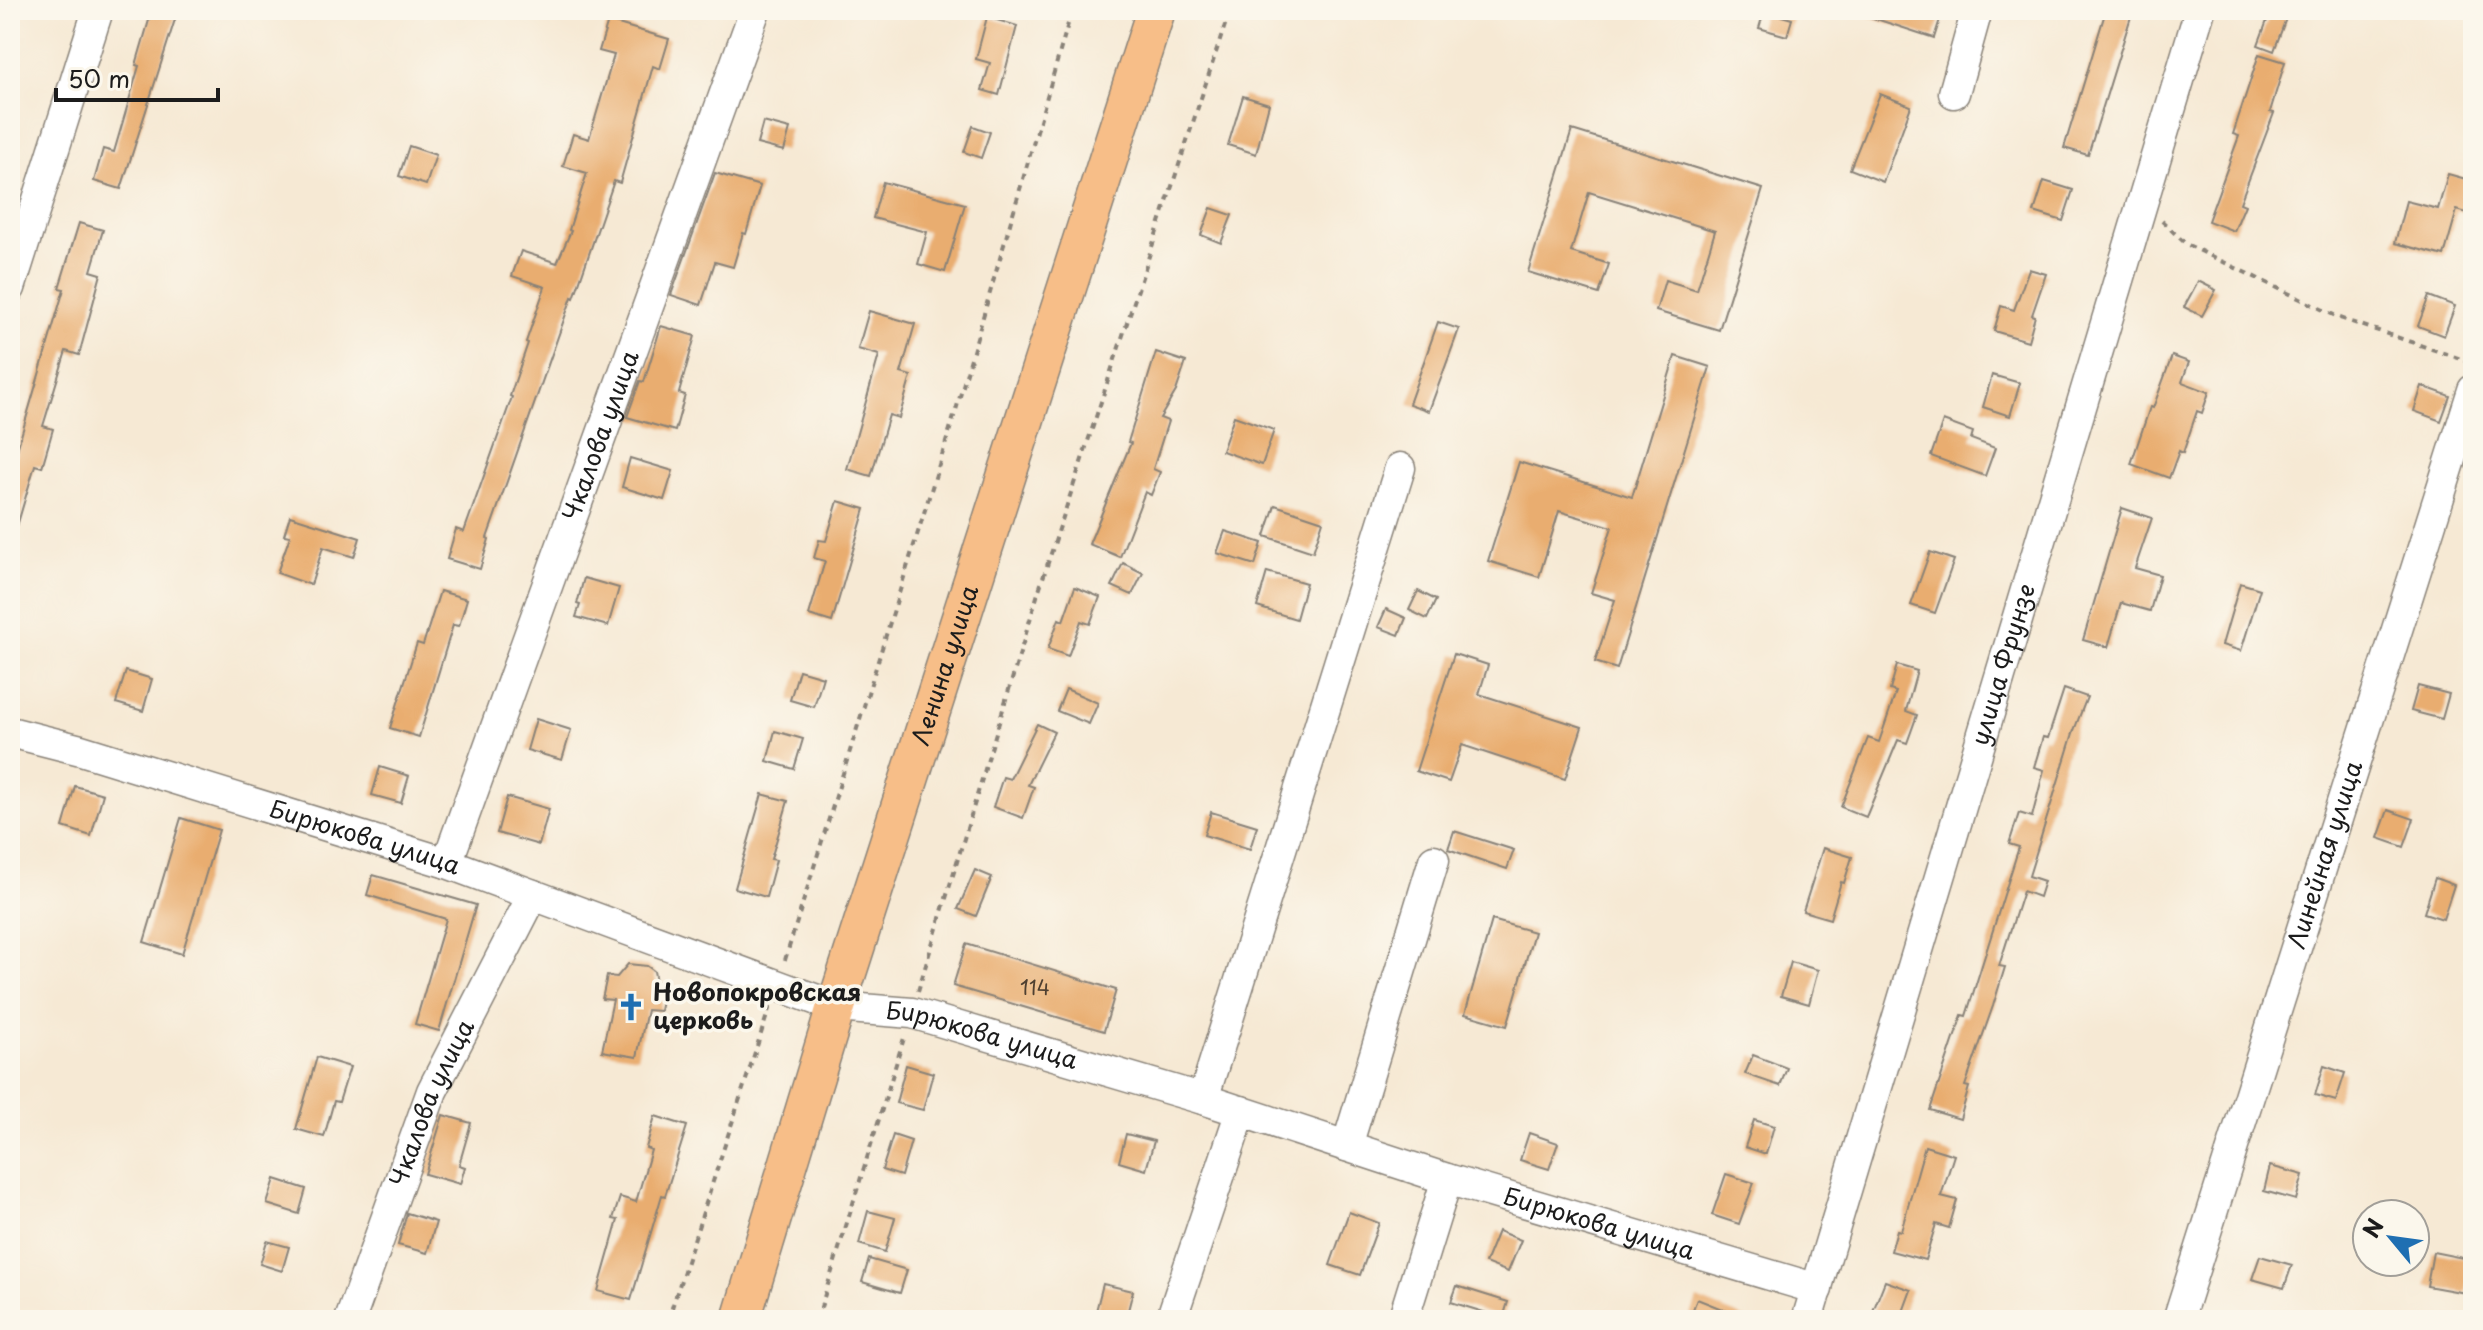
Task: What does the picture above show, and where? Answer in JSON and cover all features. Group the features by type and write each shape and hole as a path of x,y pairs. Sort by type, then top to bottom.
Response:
{"main road":[{"name":"Ленина улица","path":"741,1320 836,1007 1156,10"}],"street":[{"path":"10,288 98,10"},
{"name":"Чкалова улица","path":"447,863 755,10"},
{"path":"1954,93 1977,10"},
{"name":"улица Фрунзе","path":"1807,1320 2200,10"},
{"name":"Линейная улица","path":"2178,1320 2473,390"},
{"path":"1203,1099 1400,468"},
{"name":"Бирюкова улица","path":"10,732 81,750 447,863 836,1007 912,1013 1203,1099 1447,1179 1817,1289"},
{"path":"1347,1146 1434,860"},
{"name":"Чкалова улица","path":"350,1320 432,1091 533,895"},
{"path":"1171,1320 1241,1111"},
{"path":"1403,1320 1447,1179"}],"path":[{"path":"668,1320 777,984 956,410 1072,10"},
{"path":"817,1320 1039,590 1230,10"},
{"path":"2142,203 2186,244 2340,318 2473,363"}],"building":[{"path":"152,10 178,10 121,189 94,181 103,149 114,152"},
{"path":"1859,10 1943,10 1934,38 1858,13"},
{"path":"2106,10 2133,10 2088,155 2064,148"},
{"path":"2271,10 2289,10 2274,51 2258,45"},
{"path":"1764,11 1792,19 1787,36 1759,28"},
{"path":"987,17 1017,26 999,95 982,90 990,63 976,59"},
{"path":"608,21 669,39 660,69 653,66 620,183 614,181 487,538 480,569 447,559 456,529 464,532 512,397 545,287 512,276 521,251 557,263 571,231 587,173 563,166 573,134 589,139 614,55 599,51"},
{"path":"2259,54 2285,62 2270,112 2274,113 2240,203 2245,205 2234,231 2208,221 2239,136 2233,134"},
{"path":"1880,94 1911,106 1883,182 1850,169"},
{"path":"1243,96 1269,104 1256,154 1228,145"},
{"path":"763,122 790,129 784,151 757,144"},
{"path":"973,126 990,132 981,158 964,152"},
{"path":"1572,130 1763,189 1719,330 1656,311 1665,280 1697,290 1715,231 1589,192 1571,252 1609,264 1599,294 1528,272"},
{"path":"409,146 436,155 426,185 399,176"},
{"path":"715,173 760,186 733,267 715,262 701,305 671,295"},
{"path":"2448,174 2473,181 2473,215 2457,210 2444,256 2395,243 2406,201 2438,209"},
{"path":"2044,181 2073,190 2063,221 2034,212"},
{"path":"883,182 965,204 945,272 918,264 927,232 873,218"},
{"path":"1211,208 1232,215 1221,243 1201,235"},
{"path":"79,223 103,230 91,271 101,274 79,355 66,351 43,426 53,429 42,467 35,465 15,533 10,533 10,474 64,289 59,288"},
{"path":"2029,269 2046,274 2032,315 2035,316 2028,341 1994,331 2001,306 2014,310"},
{"path":"2198,281 2216,290 2202,316 2184,307"},
{"path":"2429,296 2455,306 2444,336 2418,326"},
{"path":"869,311 915,324 901,373 911,376 899,418 889,415 871,476 847,469 879,355 858,349"},
{"path":"1438,322 1459,329 1429,411 1409,404"},
{"path":"661,326 695,336 679,393 685,395 675,431 627,417 640,381 644,382"},
{"path":"1156,352 1186,362 1176,391 1160,418 1168,421 1153,469 1160,472 1151,495 1145,492 1120,557 1089,544 1131,443 1128,442"},
{"path":"1675,356 1710,367 1617,669 1595,662 1615,600 1591,593 1612,527 1559,511 1539,577 1488,561 1519,462 1632,497"},
{"path":"2172,356 2189,362 2182,382 2209,392 2202,413 2197,411 2183,453 2179,451 2169,478 2131,464 2150,407 2153,408"},
{"path":"1992,375 2020,383 2010,416 1983,407"},
{"path":"2422,386 2450,396 2441,421 2414,411"},
{"path":"1234,416 1274,430 1262,465 1222,451"},
{"path":"1943,421 1973,432 1971,439 1995,448 1985,476 1931,456"},
{"path":"630,458 673,471 664,500 622,487"},
{"path":"838,501 865,509 832,622 809,615 825,561 814,558 819,540 826,541"},
{"path":"1275,505 1323,521 1313,552 1265,536"},
{"path":"2122,508 2152,518 2135,568 2160,575 2150,611 2121,603 2108,647 2083,640"},
{"path":"290,516 360,538 354,557 323,547 311,585 277,573 290,536 284,535"},
{"path":"1225,531 1262,543 1255,565 1217,553"},
{"path":"1930,552 1954,560 1935,613 1911,605"},
{"path":"1123,563 1143,573 1132,595 1112,586"},
{"path":"1267,572 1306,583 1296,619 1257,607"},
{"path":"584,578 619,588 608,626 576,617"},
{"path":"2240,583 2260,589 2241,651 2222,645"},
{"path":"1075,587 1100,597 1090,624 1081,621 1068,656 1048,649 1059,619 1063,621"},
{"path":"440,591 467,599 459,626 453,625 419,737 390,728 417,643 423,645"},
{"path":"1418,591 1436,600 1427,619 1409,610"},
{"path":"1386,609 1406,618 1399,635 1378,627"},
{"path":"1454,654 1488,665 1479,694 1582,727 1565,779 1462,745 1449,782 1416,771"},
{"path":"1897,665 1917,671 1906,711 1917,715 1907,743 1898,740 1866,817 1841,807 1868,738 1879,742 1896,692 1890,690"},
{"path":"799,670 823,677 814,707 790,700"},
{"path":"126,671 152,679 143,711 116,703"},
{"path":"2418,686 2449,694 2442,719 2411,711"},
{"path":"1066,689 1098,703 1089,724 1057,711"},
{"path":"2064,689 2087,697 2029,876 2044,881 2039,897 2023,891 1999,966 2005,967 1965,1086 1969,1087 1960,1119 1930,1110 1962,1015 1966,1016 2019,847 2009,844 2019,813 2032,817 2044,770 2034,767 2043,737 2048,738"},
{"path":"536,719 571,730 562,760 527,750"},
{"path":"1037,724 1054,732 1028,785 1034,787 1023,818 993,807 1003,777 1010,779"},
{"path":"775,731 803,739 794,769 767,761"},
{"path":"380,767 409,776 401,803 372,795"},
{"path":"75,786 103,794 91,836 63,827"},
{"path":"762,794 788,801 771,859 776,860 766,897 735,888"},
{"path":"507,797 549,809 539,845 497,833"},
{"path":"2388,810 2414,819 2404,847 2378,838"},
{"path":"1211,812 1257,826 1250,849 1204,835"},
{"path":"181,818 219,830 182,954 144,942"},
{"path":"1454,831 1514,850 1507,869 1448,849"},
{"path":"1823,848 1852,857 1830,919 1803,911"},
{"path":"975,870 992,877 976,916 958,909"},
{"path":"373,875 476,905 439,1031 415,1024 446,919 367,895"},
{"path":"2435,878 2454,885 2443,919 2424,913"},
{"path":"1492,920 1534,932 1507,1026 1465,1014"},
{"path":"966,944 1116,990 1104,1031 953,986"},
{"path":"1791,962 1818,970 1809,1004 1781,996"},
{"name":"Новопокровская церковь","path":"628,964 647,966 654,971 657,987 664,989 660,1011 647,1010 637,1057 602,1051 613,1000 602,999 607,976 617,977"},
{"path":"1753,1055 1787,1068 1780,1086 1745,1074"},
{"path":"317,1057 350,1067 339,1102 334,1101 324,1137 296,1129"},
{"path":"906,1065 933,1073 923,1110 896,1103"},
{"path":"2324,1066 2345,1073 2336,1101 2315,1095"},
{"path":"443,1115 471,1123 459,1165 465,1167 460,1184 425,1174"},
{"path":"655,1116 687,1126 665,1196 662,1195 631,1300 598,1291 618,1220 613,1219 620,1197 636,1202 651,1150 646,1148"},
{"path":"1754,1120 1774,1126 1766,1154 1745,1147"},
{"path":"1529,1133 1558,1143 1549,1169 1520,1160"},
{"path":"1126,1134 1154,1141 1146,1170 1119,1162"},
{"path":"893,1135 911,1141 901,1176 882,1170"},
{"path":"1925,1146 1954,1155 1941,1196 1957,1200 1949,1228 1936,1224 1925,1260 1891,1251 1897,1230 1901,1231"},
{"path":"2270,1166 2303,1175 2296,1200 2264,1191"},
{"path":"1726,1174 1754,1183 1739,1224 1712,1215"},
{"path":"275,1179 306,1189 299,1214 267,1204"},
{"path":"868,1211 895,1218 885,1252 859,1244"},
{"path":"1349,1212 1379,1223 1360,1275 1330,1265"},
{"path":"407,1213 436,1222 427,1253 398,1245"},
{"path":"1498,1231 1521,1240 1508,1272 1485,1263"},
{"path":"267,1241 289,1247 282,1271 260,1264"},
{"path":"2433,1252 2473,1260 2466,1293 2427,1286 2431,1278"},
{"path":"2260,1256 2292,1265 2284,1288 2252,1279"},
{"path":"869,1259 907,1270 900,1293 862,1282"},
{"path":"1885,1281 1911,1290 1900,1320 1873,1311"},
{"path":"1103,1284 1133,1291 1126,1318 1096,1311"},
{"path":"1457,1286 1508,1302 1503,1318 1451,1302"},
{"path":"1697,1299 1747,1319 1747,1320 1689,1320"}],"place":[{"name":"Новопокровская церковь","path":"631,1007"}]}
